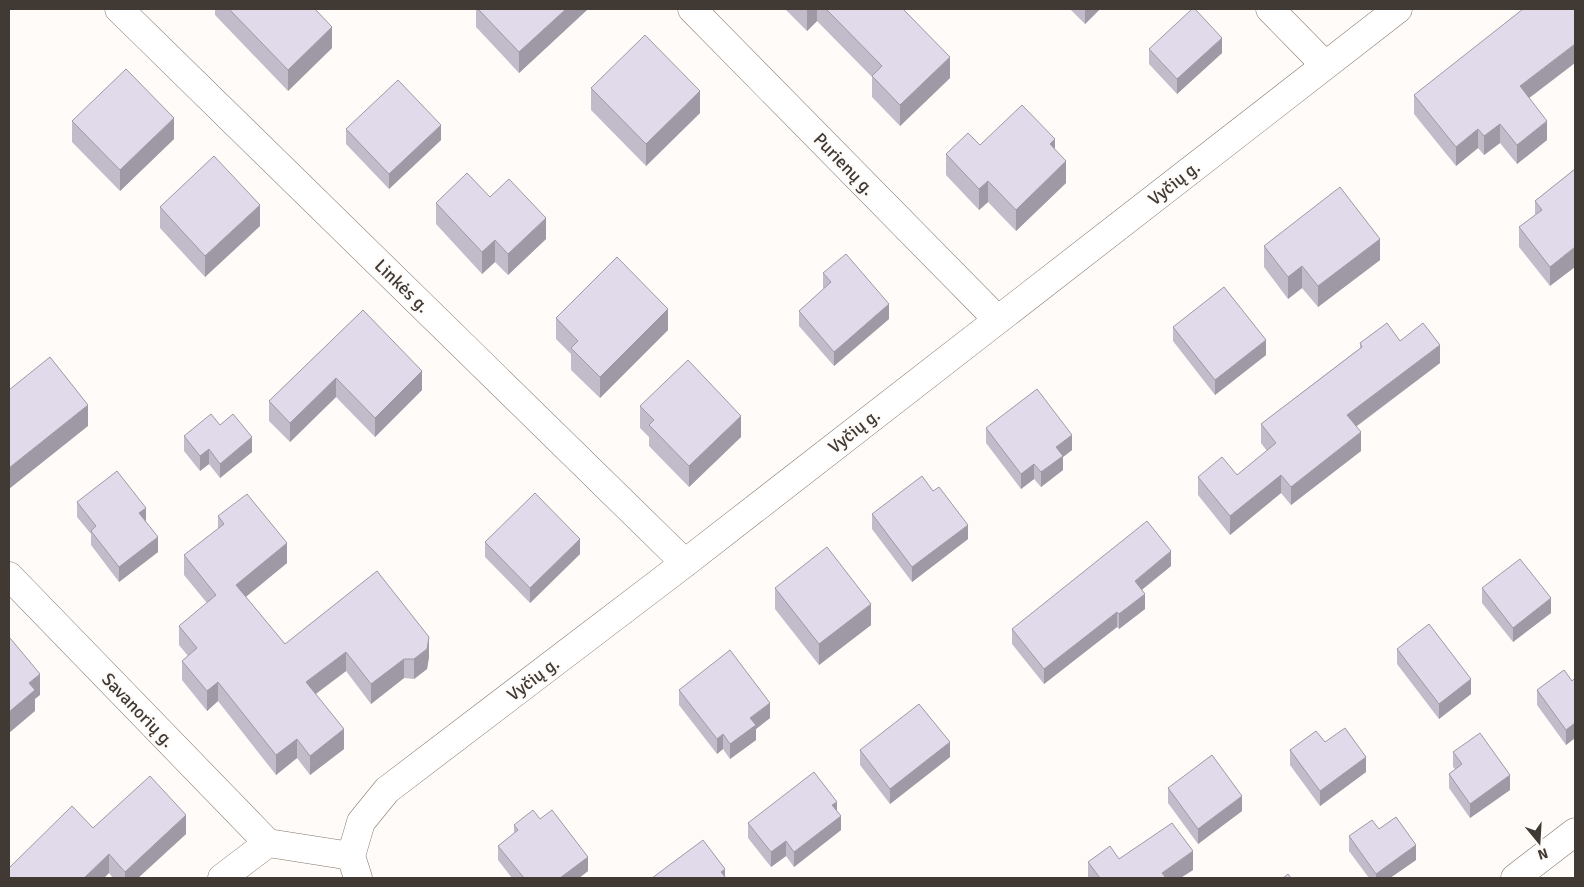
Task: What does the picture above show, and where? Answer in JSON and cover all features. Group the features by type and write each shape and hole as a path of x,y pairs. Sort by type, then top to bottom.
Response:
{"street":[{"name":"Linkės g.","path":"118,9 685,563"},
{"name":"Purienų g.","path":"692,9 996,319"},
{"path":"1270,9 1325,65"},
{"name":"Vyčių g.","path":"355,867 361,822 387,790 685,563 996,319 1398,9"},
{"name":"Savanorių g.","path":"9,576 268,843"},
{"path":"1515,878 1575,832"},
{"path":"222,878 268,843 355,867"}],"building":[{"path":"229,9 315,9 332,27 288,70"},
{"path":"478,9 566,9 519,52"},
{"path":"826,9 903,9 950,57 900,105 872,76 882,66"},
{"path":"1192,9 1195,9 1222,38 1177,79 1149,49"},
{"path":"1523,9 1575,9 1575,44 1520,86 1547,121 1517,145 1500,124 1484,136 1478,129 1456,147 1414,95"},
{"path":"645,35 700,91 646,144 591,88"},
{"path":"126,69 174,118 120,170 72,121"},
{"path":"398,80 441,125 389,174 346,129"},
{"path":"1022,105 1055,139 1050,144 1066,161 1016,210 988,181 979,189 946,154 968,133 980,145"},
{"path":"214,156 260,205 205,256 160,207"},
{"path":"1575,169 1575,247 1550,267 1519,227 1542,210 1535,201"},
{"path":"467,173 490,197 509,179 546,218 508,254 495,240 482,252 436,203"},
{"path":"1340,187 1380,239 1318,286 1302,266 1288,277 1264,246"},
{"path":"846,254 889,304 834,352 799,311 831,282 823,273"},
{"path":"617,257 668,309 600,377 571,348 578,341 556,318"},
{"path":"1224,287 1266,340 1215,380 1173,327"},
{"path":"363,310 422,371 375,418 336,378 290,423 269,401"},
{"path":"1387,323 1400,341 1423,323 1440,345 1347,415 1361,432 1291,487 1281,475 1230,516 1198,477 1222,457 1237,475 1276,443 1261,424 1362,347 1360,343"},
{"path":"50,357 88,405 9,468 9,390"},
{"path":"688,360 741,416 689,466 649,425 654,420 640,406"},
{"path":"1037,389 1072,435 1056,447 1063,456 1041,472 1034,464 1021,474 986,428"},
{"path":"211,414 220,425 233,414 252,437 220,464 209,449 200,456 184,436"},
{"path":"117,471 146,508 139,513 158,537 119,567 91,531 96,526 77,502"},
{"path":"922,476 933,491 939,487 968,525 912,567 872,514"},
{"path":"535,493 580,539 530,588 485,542"},
{"path":"247,494 287,543 236,585 285,644 377,571 429,637 427,649 414,659 404,659 371,684 346,652 306,682 344,729 310,756 297,739 276,755 218,682 207,691 182,661 197,648 179,626 216,595 184,555 224,524 218,516"},
{"path":"1147,521 1171,551 1135,581 1145,594 1119,614 1117,612 1044,669 1012,629"},
{"path":"827,547 871,604 819,644 775,588"},
{"path":"1520,559 1551,598 1513,628 1482,588"},
{"path":"1429,624 1471,679 1439,704 1397,649"},
{"path":"9,639 40,674 29,683 35,690 9,712"},
{"path":"730,650 770,703 750,718 756,725 730,744 723,734 717,739 679,690"},
{"path":"1564,670 1572,681 1575,678 1575,723 1566,730 1537,690"},
{"path":"919,704 950,742 890,789 860,750"},
{"path":"1345,728 1366,757 1320,791 1290,750 1316,731 1325,742"},
{"path":"1480,733 1510,775 1470,804 1449,774 1462,764 1453,752"},
{"path":"1212,755 1242,796 1198,829 1168,788"},
{"path":"814,772 837,802 832,805 841,816 794,852 786,841 771,852 748,823"},
{"path":"150,776 186,815 125,872 109,854 84,878 9,878 9,868 72,806 93,828"},
{"path":"533,810 540,819 552,810 588,857 560,878 524,878 498,846 518,830 514,825"},
{"path":"1396,817 1416,845 1376,874 1349,836 1372,820 1379,829"},
{"path":"1172,823 1193,851 1162,873 1166,878 1100,878 1088,862 1110,846 1119,859"},
{"path":"703,840 725,869 721,872 726,878 652,878"},
{"path":"1288,874 1291,878 1283,878"}]}
